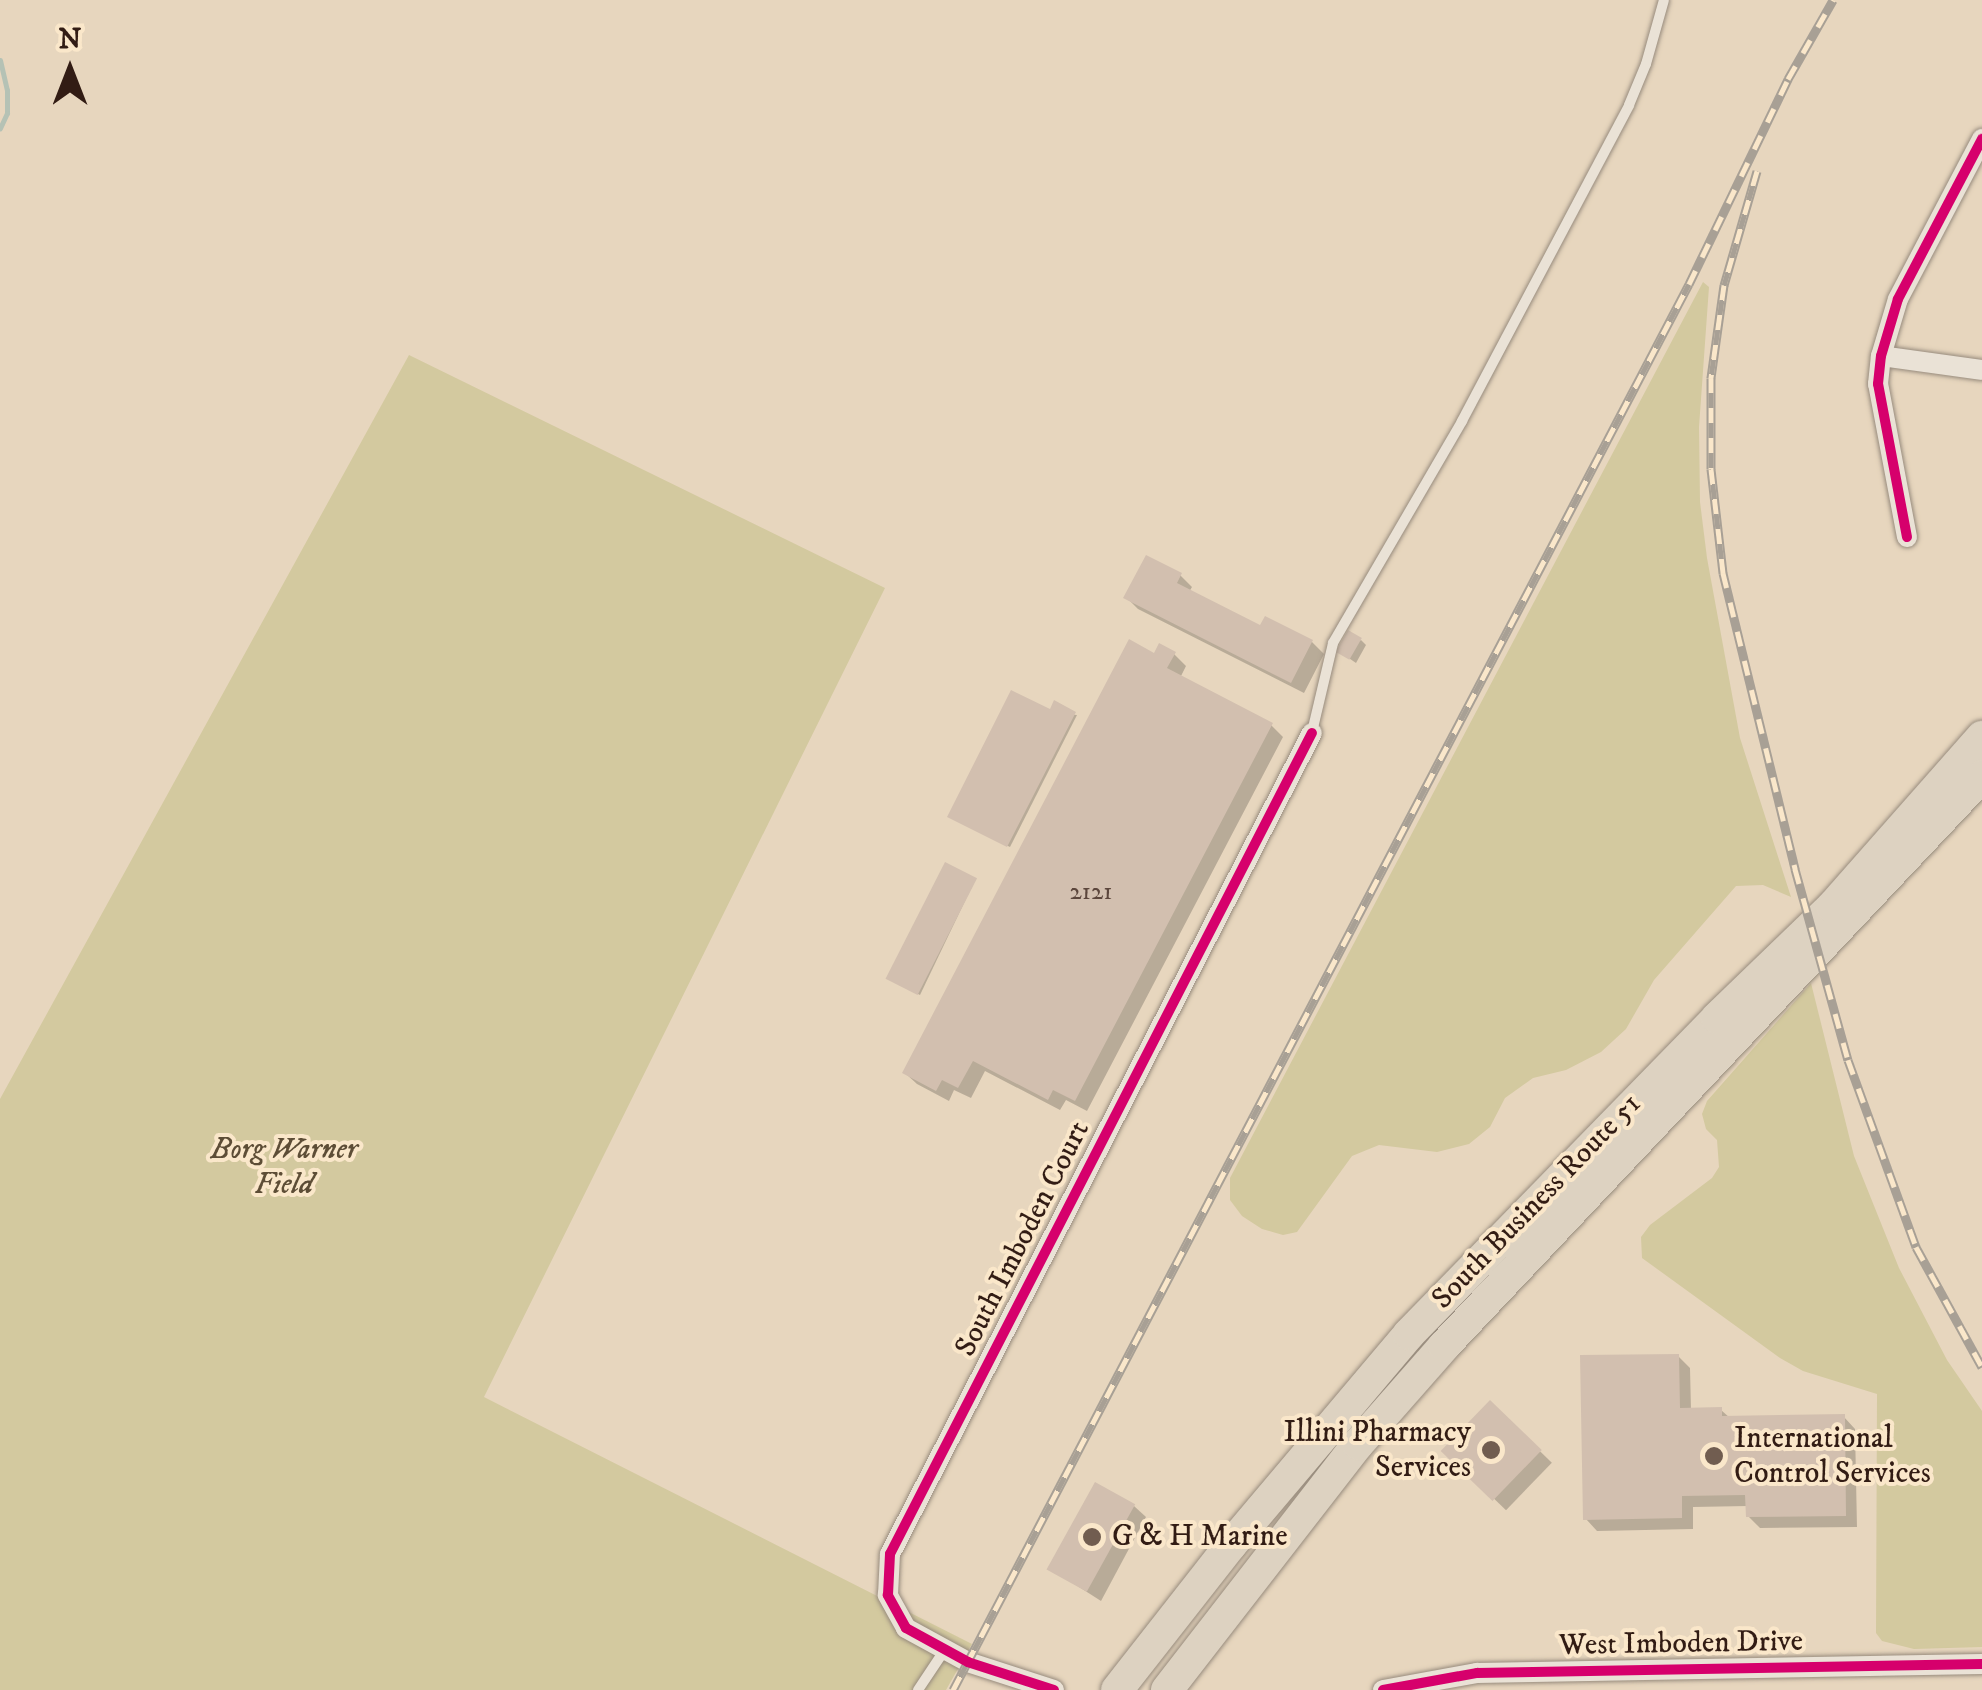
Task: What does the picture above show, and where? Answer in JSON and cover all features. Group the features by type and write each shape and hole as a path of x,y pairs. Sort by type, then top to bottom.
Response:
{"main road":[{"name":"South Business Route 51","path":"1117,1690 1230,1546 1409,1334 1717,1018 1832,907 1982,738"},
{"name":"South Business Route 51","path":"1167,1690 1358,1444 1444,1346 1982,776"}],"street":[{"path":"1907,537 1878,384 1881,356 1898,299 1982,138"},
{"path":"1881,356 1982,370"},
{"name":"South Imboden Court","path":"1054,1690 998,1675 944,1651 906,1628 888,1595 890,1554 1312,734"},
{"name":"West Imboden Drive","path":"1383,1690 1477,1673 1982,1664"}],"lane":[{"path":"1312,734 1333,642 1462,421 1629,105 1646,64 1664,0"},
{"path":"918,1690 944,1651"}],"green space":[{"path":"1703,282 1709,287 1699,427 1700,502 1707,558 1740,738 1791,897 1763,885 1736,886 1654,980 1626,1029 1601,1052 1566,1070 1533,1078 1505,1098 1490,1127 1469,1144 1437,1152 1379,1145 1352,1156 1297,1232 1283,1235 1262,1229 1242,1216 1230,1200 1230,1178"},
{"name":"Borg Warner Field","path":"409,355 885,588 484,1397 972,1644 946,1690 0,1690 0,1099"},
{"path":"1811,983 1854,1156 1899,1268 1947,1360 1982,1411 1982,1647 1914,1649 1882,1641 1876,1633 1877,1394 1803,1371 1780,1358 1642,1258 1641,1237 1650,1225 1712,1178 1719,1167 1717,1140 1706,1129 1702,1114 1707,1101"}],"building":[{"path":"1146,555 1182,573 1177,583 1260,625 1265,616 1313,640 1291,683 1123,598"},
{"path":"1348,630 1362,638 1349,660 1336,652"},
{"path":"1129,639 1154,653 1159,643 1176,652 1167,668 1273,723 1075,1101 1053,1090 1048,1100 973,1061 958,1088 942,1080 936,1091 902,1073"},
{"path":"1011,690 1050,709 1054,700 1076,712 1007,847 947,817"},
{"path":"945,862 977,878 918,995 886,979"},
{"name":"International Control Services","path":"1679,1354 1680,1408 1722,1407 1722,1416 1845,1414 1846,1516 1746,1517 1745,1495 1682,1496 1682,1518 1583,1520 1580,1355"},
{"name":"Illini Pharmacy Services","path":"1490,1400 1542,1450 1492,1501 1441,1451"},
{"name":"G & H Marine","path":"1095,1482 1135,1504 1087,1592 1047,1569"}],"waterway":[{"path":"0,60 7,90 7,113 0,128"}],"railway":[{"path":"953,1690 1689,284 1788,79 1833,0"},
{"path":"1757,171 1724,285 1711,378 1711,469 1723,573 1795,869 1848,1060 1916,1247 1982,1367"}],"cycle path":[{"path":"1907,537 1878,384 1881,356 1898,299 1982,139"},
{"path":"1054,1690 968,1662 906,1628 888,1595 890,1554 1312,733"},
{"path":"1383,1690 1477,1673 1982,1664"}],"place":[{"name":"Illini Pharmacy Services","path":"1491,1450"},
{"name":"International Control Services","path":"1714,1456"},
{"name":"G & H Marine","path":"1092,1537"}]}
